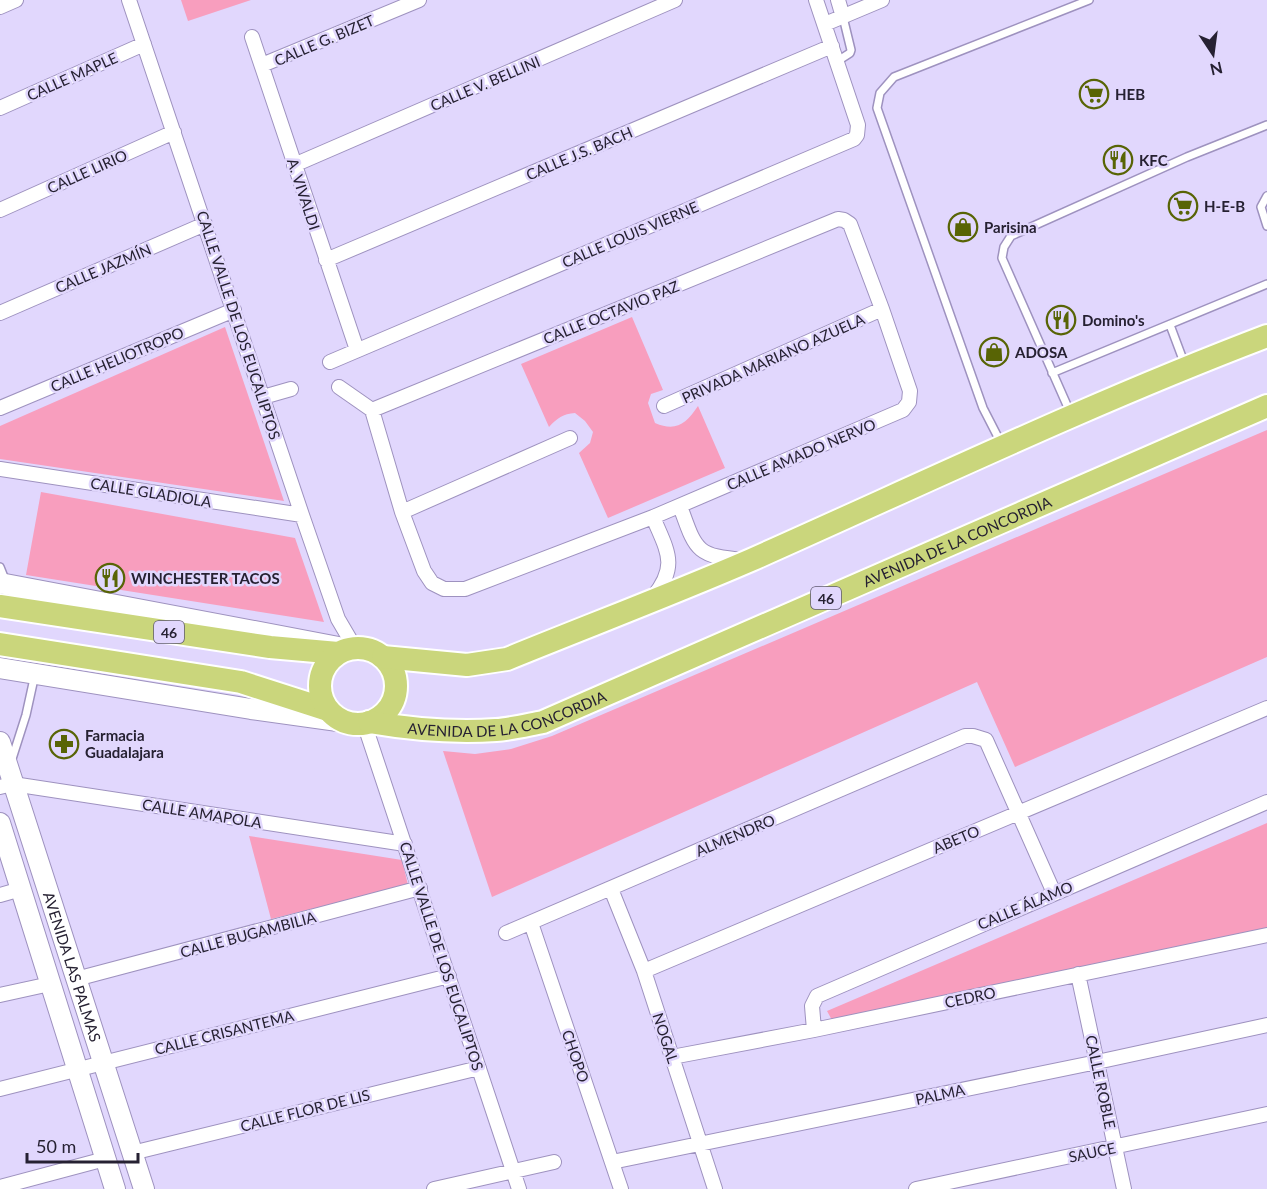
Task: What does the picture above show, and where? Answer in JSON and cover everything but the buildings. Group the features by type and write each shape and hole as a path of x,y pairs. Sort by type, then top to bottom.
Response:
{"main road":[{"name":"46","path":"2,585 270,647 375,652 383,657 467,665 507,659 749,560 1072,415 1267,336"},
{"name":"AVENIDA DE LA CONCORDIA","path":"0,644 241,682 352,719 401,727 497,730 543,722 1267,406"},
{"path":"347,650 328,662 319,686 322,699 352,719 386,712 393,702 396,690 395,678 391,666 383,657"}],"street":[{"path":"0,7 16,0"},
{"name":"CALLE VALLE DE LOS EUCALIPTOS","path":"129,0 347,650"},
{"name":"CALLE G. BIZET","path":"262,65 419,0"},
{"name":"CALLE V. BELLINI","path":"294,165 675,0"},
{"name":"CALLE LOUIS VIERNE","path":"330,362 854,139 858,125 818,0"},
{"path":"838,0 843,17"},
{"path":"825,24 882,0"},
{"name":"A. VIVALDI","path":"252,37 357,350"},
{"name":"CALLE MAPLE","path":"0,108 144,44"},
{"name":"CALLE J.S. BACH","path":"326,261 832,46"},
{"name":"CALLE LIRIO","path":"0,210 174,132"},
{"name":"CALLE OCTAVIO PAZ","path":"372,410 838,219 850,224 882,309"},
{"name":"CALLE JAZMÍN","path":"0,313 205,224"},
{"name":"CALLE AMADO NERVO","path":"402,512 424,571 432,583 444,589 465,589 654,517 903,410 909,402 910,391 882,309"},
{"name":"PRIVADA MARIANO AZUELA","path":"664,406 882,309"},
{"name":"CALLE HELIOTROPO","path":"0,408 234,310"},
{"path":"339,387 372,410 402,512 570,438"},
{"path":"263,398 291,389"},
{"name":"CALLE GLADIOLA","path":"0,469 302,515"},
{"path":"680,506 698,548 709,555 749,560"},
{"path":"650,602 663,585 669,572 668,555 654,517"},
{"name":"AVENIDA DE LA CONCORDIA","path":"0,668 262,711 352,719"},
{"name":"ABETO","path":"644,971 1267,708"},
{"name":"CALLE VALLE DE LOS EUCALIPTOS","path":"352,719 405,844 519,1189"},
{"name":"ALMENDRO","path":"506,933 965,736 986,740 1019,813"},
{"name":"AVENIDA LAS PALMAS","path":"0,742 7,780 144,1189"},
{"name":"CALLE AMAPOLA","path":"7,780 405,844"},
{"name":"CALLE ÁLAMO","path":"814,1030 812,1006 817,996 1267,802"},
{"path":"1019,813 1054,893"},
{"name":"AVENIDA LAS PALMAS","path":"0,823 115,1189"},
{"name":"CALLE BUGAMBILIA","path":"75,979 420,888"},
{"path":"0,895 21,889"},
{"name":"NOGAL","path":"611,889 644,971 715,1189"},
{"name":"CHOPO","path":"531,923 621,1189"},
{"name":"CEDRO","path":"672,1057 814,1030 1267,935"},
{"name":"CALLE ROBLE","path":"1078,974 1124,1189"},
{"name":"CALLE CRISANTEMA","path":"0,1089 449,976"},
{"path":"0,995 50,984"},
{"name":"PALMA","path":"612,1162 1267,1025"},
{"name":"CALLE FLOR DE LIS","path":"132,1153 479,1068"},
{"name":"SAUCE","path":"916,1189 1267,1114"},
{"path":"0,1187 105,1159"},
{"path":"434,1189 554,1162"}],"lane":[{"path":"1002,445 983,408 877,108 880,93 894,77 1089,0"},
{"path":"837,62 851,50 843,17"},
{"path":"1072,415 1002,258 1004,247 1011,236 1187,157 1267,125"},
{"path":"1267,196 1261,207 1267,226"},
{"path":"1052,373 1267,284"},
{"path":"1170,325 1186,367"},
{"path":"7,780 35,674"}],"shaded area":[{"path":"181,0 251,0 188,21"},
{"path":"632,317 663,390 651,394 648,403 655,423 669,427 680,425 698,406 725,468 608,518 579,453 590,443 593,432 575,413 560,417 549,427 521,364"},
{"path":"225,327 284,501 0,459 0,426"},
{"path":"1267,430 1267,657 1015,767 977,682 492,897 443,751 475,754 511,749 552,736"},
{"path":"41,492 295,538 324,622 26,575"},
{"path":"1267,823 1267,930 833,1022 827,1011"},
{"path":"249,836 402,860 408,885 271,919"}],"place":[{"name":"HEB","path":"1094,94"},
{"name":"KFC","path":"1118,160"},
{"name":"H-E-B","path":"1183,206"},
{"name":"Parisina","path":"963,227"},
{"name":"Domino's","path":"1061,320"},
{"name":"ADOSA","path":"994,352"},
{"name":"WINCHESTER TACOS","path":"110,578"},
{"name":"Farmacia Guadalajara","path":"64,744"}]}
